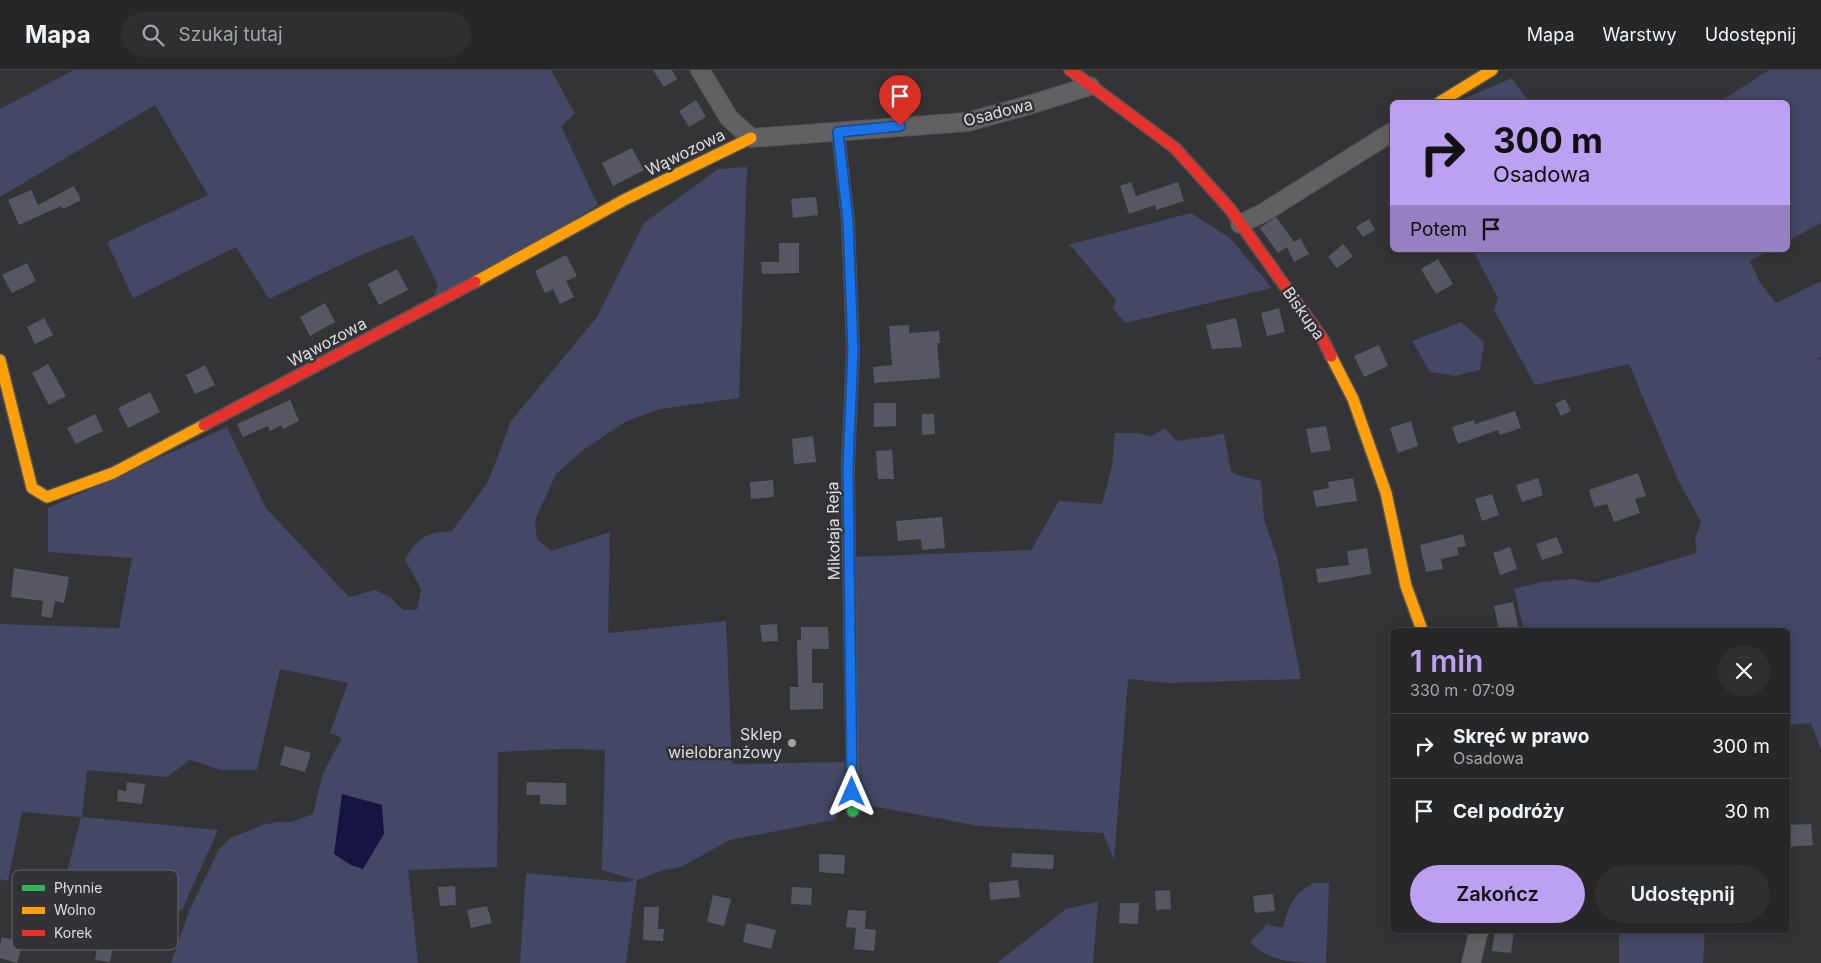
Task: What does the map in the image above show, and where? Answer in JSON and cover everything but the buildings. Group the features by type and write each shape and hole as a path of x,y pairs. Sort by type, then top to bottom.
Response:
{"street":[{"path":"700,70 729,118 751,138"},
{"name":"Biskupa","path":"1070,70 1175,148 1230,209 1322,338 1353,399 1386,493 1406,586 1421,628"},
{"path":"1443,100 1492,70"},
{"name":"Osadowa","path":"751,138 967,122 1090,86"},
{"name":"Mikołaja Reja","path":"838,132 848,221 853,350 848,466 853,811"},
{"path":"1240,224 1263,213 1390,133"},
{"name":"Wąwozowa","path":"0,360 32,488 47,497 113,473 430,304 499,270 624,200 751,138"},
{"path":"1471,963 1478,933"}],"shaded area":[{"path":"74,70 551,70 575,114 561,126 598,205 431,304 438,285 413,235 361,255 269,299 236,247 133,298 107,242 208,195 155,105 0,197 0,109"},
{"path":"1769,70 1821,70 1821,223 1790,240 1790,100 1722,100"},
{"path":"1512,78 1528,100 1462,100"},
{"path":"747,167 739,398 660,409 625,422 583,450 556,474 535,520 537,539 551,551 610,532 608,633 726,621 732,764 844,762 847,804 834,820 730,840 681,867 664,870 637,880 626,963 520,963 526,873 624,882 636,880 602,870 605,750 562,749 498,752 497,867 408,870 418,963 171,963 176,950 178,950 178,943 189,911 219,849 232,837 263,825 291,822 313,814 323,773 342,738 330,733 348,683 280,669 257,770 221,770 190,760 167,777 87,770 82,817 218,830 182,910 178,910 178,870 67,870 81,817 22,812 8,881 0,879 0,624 119,628 132,558 48,552 48,508 227,427 266,508 349,597 375,590 391,598 403,610 417,610 421,589 405,560 409,552 419,541 429,535 452,531 488,482 511,421 597,317 644,223 718,169"},
{"path":"1191,213 1230,238 1272,288 1125,323 1113,308 1116,300 1073,248 1068,245"},
{"path":"1474,252 1766,252 1750,261 1760,283 1776,303 1821,281 1821,357 1819,358 1821,361 1821,750 1811,723 1790,725 1790,628 1524,628 1514,589 1542,582 1571,579 1595,583 1697,553 1695,540 1701,522 1678,480 1629,364 1535,385 1494,310 1498,298"},
{"path":"1461,322 1484,342 1480,370 1455,376 1430,372 1412,341"},
{"path":"1165,428 1177,441 1224,434 1231,471 1236,475 1261,481 1264,519 1277,557 1301,679 1168,683 1128,679 1114,860 1103,833 979,826 872,806 858,814 854,557 1031,550 1059,501 1102,504 1112,466 1115,433 1138,433 1152,436"},
{"path":"342,794 382,805 384,834 363,869 351,865 334,854"},
{"path":"1313,883 1329,883 1326,963 1304,963 1275,958 1258,949 1250,942 1267,924 1283,927 1292,901 1300,892"},
{"path":"1098,902 1093,963 997,963 1066,909"},
{"path":"1619,933 1705,933 1703,963 1619,963"}],"traffic: fast":[{"path":"849,556 853,811"}],"traffic: slow":[{"path":"1443,100 1492,70"},
{"path":"475,282 624,200 751,138"},
{"path":"1331,356 1353,399 1386,493 1406,586 1421,628"},
{"path":"0,360 32,488 47,497 113,473 204,425"}],"traffic: jam":[{"path":"1070,70 1175,148 1230,209 1322,338 1331,356"},
{"path":"838,132 848,221 853,350 848,466 849,556"},
{"path":"204,425 475,282"}],"place":[{"name":"Sklep wielobranżowy","path":"792,743"}],"route":[{"path":"852,792 848,466 853,350 848,221 838,132 900,126"}]}
